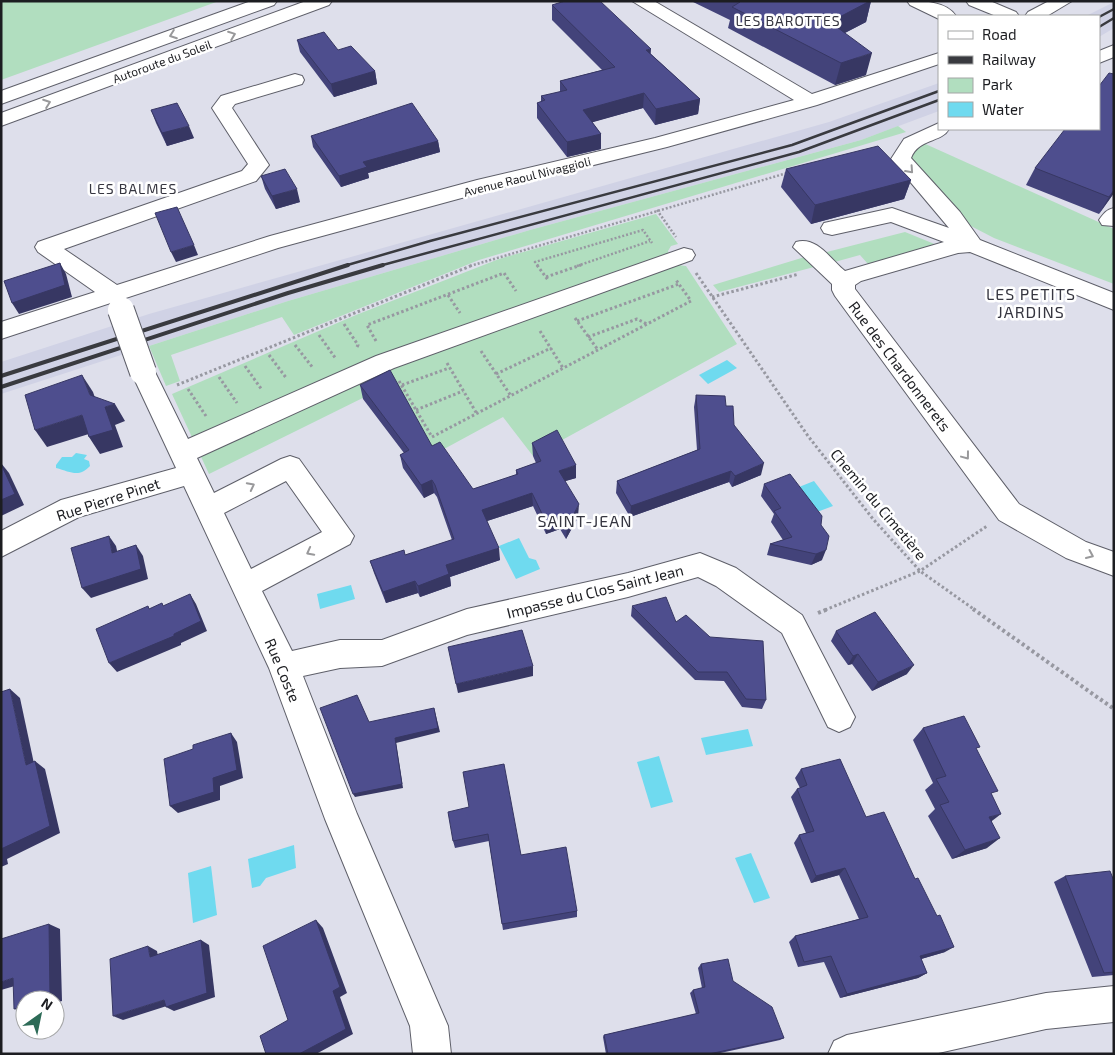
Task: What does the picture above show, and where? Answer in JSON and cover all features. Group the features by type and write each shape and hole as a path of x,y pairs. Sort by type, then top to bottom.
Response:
{"main road":[{"name":"Autoroute du Soleil","path":"1,98 268,1"},
{"name":"Autoroute du Soleil","path":"1,120 323,1"},
{"path":"641,1 810,101"},
{"path":"916,1 945,15"},
{"path":"975,1 1008,15"},
{"path":"1036,15 1064,1"},
{"path":"1100,57 1114,50"},
{"name":"Avenue Raoul Nivaggioli","path":"1,331 118,302 309,232 477,187 660,143 810,101 938,58"},
{"path":"118,302 46,247 249,176 259,165 222,108 228,100 296,80"},
{"path":"938,129 915,138 903,150 900,159 952,217 972,245"},
{"path":"832,228 892,215 1114,302"},
{"name":"Rue des Chardonnerets","path":"972,245 958,246 853,276 844,285 1009,512 1036,529 1089,555 1114,564"},
{"path":"804,246 816,254 828,271 844,285"},
{"name":"Rue Pierre Pinet","path":"1,545 71,508 186,464 386,362 674,259"},
{"name":"Rue Coste","path":"118,302 148,383 284,667 342,819 429,1026 432,1054"},
{"path":"208,509 290,466 340,536 245,586"},
{"name":"Impasse du Clos Saint Jean","path":"284,667 340,654 382,653 468,622 628,585 700,565 726,576 792,624 839,717"},
{"path":"847,1054 1046,1011 1114,1004"}],"path":[{"path":"148,383 478,263 788,172"},
{"path":"432,437 691,301 679,284 674,259 683,246 657,210"},
{"path":"546,277 650,241"},
{"name":"Chemin du Cimetière","path":"674,259 712,297 808,436 873,519 920,571 1114,709"},
{"path":"712,297 806,272"},
{"path":"577,321 679,284"},
{"path":"588,337 637,319 647,324"},
{"path":"344,324 358,345 355,350"},
{"path":"319,335 336,359"},
{"path":"295,345 314,369"},
{"path":"436,345 477,414"},
{"path":"496,374 551,348"},
{"path":"270,356 288,380"},
{"path":"246,366 263,391"},
{"path":"402,385 450,368"},
{"path":"219,377 237,403"},
{"path":"188,390 207,417"},
{"path":"416,410 463,391"},
{"path":"792,624 920,571 1009,512"}],"shaded area":[{"path":"1114,2 1114,28 1100,36 1100,15 1088,15"},
{"path":"938,83 938,111 861,140 530,230 288,301 1,394 1,362 149,314 829,122"}],"green space":[{"path":"1,1 219,1 1,80"},
{"path":"898,126 906,132 479,260 294,335 282,317 171,355 180,381 166,386 149,346 288,301 530,230 861,140"},
{"path":"921,142 1114,229 1114,284 994,238 967,224 910,159"},
{"path":"656,214 678,244 671,246 668,251 670,257 677,264 686,266 737,344 533,456 503,417 433,455 393,383 209,474 172,394 356,315 499,259"},
{"path":"905,232 937,245 868,264 860,255 831,263 823,253"},
{"path":"808,256 814,267 719,292 713,285"}],"water":[{"path":"727,360 737,368 708,384 699,375"},
{"path":"76,453 87,455 84,459 89,461 90,466 86,470 74,473 56,468 62,457 72,457"},
{"path":"814,481 833,506 817,512 799,487"},
{"path":"519,538 529,558 536,560 540,569 516,579 499,546"},
{"path":"351,585 355,599 320,609 317,594"},
{"path":"748,729 753,746 706,755 701,738"},
{"path":"659,756 673,802 651,808 637,762"},
{"path":"294,845 296,868 266,878 260,886 252,888 248,859"},
{"path":"751,853 770,898 754,903 735,858"},
{"path":"211,866 217,915 193,923 188,873"}],"building":[{"path":"565,1 600,1 651,49 646,50 700,99 656,109 644,93 583,110 601,134 567,142 537,103 545,100 541,96 567,90 560,81 615,67 552,5"},
{"path":"738,1 870,1 830,22 872,53 841,63 732,7 740,2"},
{"path":"324,32 338,50 351,46 375,71 331,84 297,40"},
{"path":"1109,73 1114,74 1114,190 1109,197 1035,168 1064,130 1100,130 1100,85"},
{"path":"177,103 189,126 162,133 151,110"},
{"path":"412,103 438,141 363,162 367,167 339,176 311,136"},
{"path":"878,146 911,180 815,205 786,169"},
{"path":"285,169 297,189 272,196 261,176"},
{"path":"177,207 194,245 171,252 155,213"},
{"path":"60,263 65,285 12,303 4,281"},
{"path":"390,370 432,446 440,442 473,489 518,474 516,470 541,461 532,443 557,430 576,465 559,471 579,504 567,527 560,517 546,522 532,493 482,510 499,548 446,565 449,574 418,586 415,581 383,592 370,561 404,550 405,555 454,539 432,480 421,485 400,455 409,450 360,385"},
{"path":"82,375 90,395 115,404 105,407 113,430 89,437 82,415 35,430 25,395"},
{"path":"696,395 725,396 726,406 733,406 734,425 764,463 735,476 731,471 631,506 617,481 700,449"},
{"path":"1,464 15,494 1,500"},
{"path":"790,474 822,516 821,525 829,536 826,550 816,554 770,544 792,537 774,511 781,508 764,484"},
{"path":"109,536 112,553 136,545 141,569 82,588 71,548"},
{"path":"190,594 201,621 174,634 174,636 109,663 96,629 148,606 149,609 162,603 163,606"},
{"path":"666,597 676,622 686,615 710,637 763,641 766,700 746,699 727,672 698,672 632,606"},
{"path":"875,612 914,665 878,682 858,654 853,656 836,631"},
{"path":"522,630 533,666 456,684 448,647"},
{"path":"10,689 26,765 35,761 50,826 1,849 1,692"},
{"path":"357,695 369,722 434,708 438,728 395,738 402,784 353,794 320,708"},
{"path":"964,716 980,747 976,748 998,791 991,793 1001,814 989,817 1000,838 965,850 940,805 949,802 936,779 946,776 923,728"},
{"path":"231,733 237,770 213,778 214,792 170,806 164,759 193,749 193,745"},
{"path":"840,759 866,817 884,812 915,879 918,878 937,916 940,915 954,947 920,956 927,973 847,994 831,956 804,962 795,936 868,917 845,868 816,876 799,835 814,831 797,789 807,785 801,769"},
{"path":"504,764 521,855 566,847 577,911 502,924 488,834 453,841 448,812 469,807 463,772"},
{"path":"1110,871 1114,881 1114,972 1104,973 1065,876"},
{"path":"316,920 340,987 333,991 346,1029 299,1054 266,1054 260,1036 288,1020 263,946"},
{"path":"49,924 50,990 15,990 14,1009 13,978 1,982 1,939"},
{"path":"201,940 207,993 166,1007 164,1000 113,1016 110,959 148,946 150,957"},
{"path":"728,959 733,981 772,1007 784,1038 709,1054 608,1054 604,1035 699,1013 693,990 705,987 701,964"}],"railway":[{"path":"1100,16 1114,9"},
{"path":"1100,26 1114,18"},
{"path":"344,266 430,241 792,145 938,91"},
{"path":"379,266 799,152 938,100"},
{"path":"1,376 348,265"},
{"path":"1,387 288,293 383,265"}],"district":[{"name":"LES BAROTTES","path":"788,20"},
{"name":"LES BALMES","path":"133,188"},
{"name":"LES PETITS JARDINS","path":"1031,302"},
{"name":"SAINT-JEAN","path":"585,520"}]}
